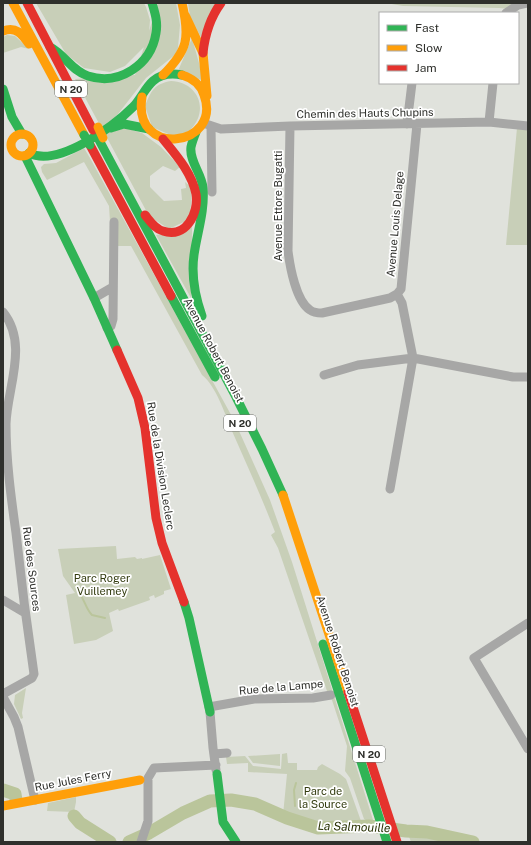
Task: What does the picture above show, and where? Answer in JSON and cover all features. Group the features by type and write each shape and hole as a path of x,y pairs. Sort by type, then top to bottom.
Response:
{"main road":[{"name":"Avenue Robert Benoist","path":"13,3 246,434 269,485"},
{"name":"N 20","path":"27,3 50,47 99,129"},
{"path":"50,47 59,52 72,67 90,76 107,79 127,74 142,64 152,48 158,24 156,11 152,3"},
{"path":"142,97 141,114 144,122 155,135 163,139 180,140 189,137 207,124 205,64 203,53 185,15 182,3"},
{"path":"203,53 208,27 213,15 221,3"},
{"path":"35,176 35,167 46,156 60,153 99,129 123,117 142,97 150,84 163,75 182,54 185,36 185,15"},
{"path":"3,31 13,29 21,33 32,48 42,55"},
{"path":"59,52 69,74 99,129 101,139 147,218 161,231 166,233 178,232 187,227 194,219 197,206 196,193 184,167 163,139"},
{"path":"163,75 178,74 191,78 199,85 207,102"},
{"path":"3,89 12,117 13,139 11,148 24,153"},
{"path":"99,129 124,124 149,129"},
{"path":"196,132 192,141 191,150 194,162 201,177 203,214 193,266 193,282 196,300 205,324 206,338"},
{"path":"13,139 28,136 24,153"},
{"name":"Avenue Robert Benoist","path":"101,139 206,338 272,468 286,502 397,840"},
{"path":"3,151 24,153 37,151 46,156"},
{"name":"Rue de la Division Leclerc","path":"24,153 94,298 138,398 145,428 156,518 162,543 189,618 210,709"},
{"name":"Avenue Robert Benoist","path":"282,521 386,840"},
{"name":"Rue de la Division Leclerc","path":"216,769 223,822 236,842"},
{"name":"Rue Jules Ferry","path":"3,806 144,779"}],"street":[{"path":"508,12 518,5 527,3"},
{"path":"408,124 412,84"},
{"path":"489,122 493,84"},
{"name":"Chemin des Hauts Chupins","path":"207,124 221,129 489,122 528,126"},
{"path":"207,124 212,192"},
{"name":"Avenue Louis Delage","path":"397,294 401,289 417,124"},
{"name":"Avenue Ettore Bugatti","path":"290,126 288,251 290,265 300,299 310,310 315,313 322,313 390,298 397,294"},
{"path":"107,328 111,326 113,319 114,222"},
{"path":"94,298 113,287"},
{"path":"390,489 413,358 402,303 397,294"},
{"name":"Rue des Sources","path":"3,312 14,334 16,353 5,423 10,484 25,613 34,674 32,678 3,696"},
{"path":"324,375 358,365 413,358 513,377 528,377"},
{"path":"3,600 25,613"},
{"path":"528,622 474,658 528,749"},
{"name":"Rue de la Lampe","path":"210,709 254,699 313,698 330,695"},
{"path":"3,696 18,727 34,800"},
{"name":"Rue de la Division Leclerc","path":"210,709 216,769"},
{"path":"214,754 227,753"},
{"path":"143,838 148,821 144,779 154,768 216,769"}],"green space":[{"path":"36,3 144,3 150,20 149,33 145,46 125,66 110,72 84,68 66,54"},
{"path":"158,3 176,3 180,25 176,54 146,78 118,114 102,129 75,79 135,75"},
{"path":"188,3 218,3 202,39 190,17"},
{"path":"386,3 527,3 510,9 403,6"},
{"path":"7,35 15,36 29,49 21,47 3,53 3,37"},
{"path":"192,38 204,81 178,71"},
{"path":"171,81 188,86 198,98 200,106 196,122 190,130 173,136 152,127 145,106 149,96 157,86"},
{"path":"125,128 142,133 161,147 180,167 175,171 163,166 150,176 150,187 164,201 182,200 181,189 186,188 185,182 192,188 190,219 169,229 149,216 105,134"},
{"path":"517,128 528,130 528,245 506,245"},
{"path":"84,148 235,422 270,500 292,562 374,823 364,819 350,778 345,771 347,746 278,548 271,535 275,532 216,393 202,375 131,246 118,246 117,223 110,222 109,206 84,162 47,180 42,172 41,167 44,164 56,163"},
{"path":"193,167 191,298 156,235 191,228"},
{"name":"Parc Roger Vuillemey","path":"116,546 117,559 135,557 137,559 142,559 160,555 171,589 164,591 164,594 155,598 154,595 149,597 150,600 109,613 113,631 96,640 74,644 66,595 75,593 63,576 58,549"},
{"path":"26,688 22,713 23,718 21,719 14,704 15,695"},
{"name":"Parc de la Source","path":"287,753 288,763 297,763 297,770 317,770 322,764 346,779 361,821 334,825 320,825 283,815 287,774 248,772 248,763 227,764 226,757 245,756 253,766 281,769 282,754"},
{"path":"280,754 280,766 253,763 248,756"},
{"path":"76,797 74,812 47,811 48,803"},
{"path":"407,831 427,832 473,842 411,842"}],"waterway":[{"path":"76,586 92,615 105,618"},
{"path":"295,806 294,790 296,783"},
{"name":"La Salmouille","path":"3,790 15,794 16,800"},
{"name":"La Salmouille","path":"129,842 149,833 183,813 210,801 231,800 255,804 287,818 318,828 369,826 427,832 473,842"},
{"name":"La Salmouille","path":"74,816 80,823 110,842"}],"traffic: fast":[{"path":"50,47 82,74 100,78 111,78 122,75 132,70 140,63 148,55 153,44 157,25 152,3"},
{"path":"29,153 41,156 55,155 85,143 100,134 134,106 153,81 167,75 182,75"},
{"path":"3,89 12,117 22,134"},
{"path":"111,128 124,124 149,129"},
{"path":"196,132 191,145 191,152 202,183 203,197 202,214 193,263 193,278 197,301 202,316"},
{"path":"84,135 90,145"},
{"path":"99,140 236,397 283,495"},
{"path":"25,156 94,298 117,350"},
{"path":"171,296 215,377"},
{"path":"184,602 210,712"},
{"path":"323,644 387,842"},
{"path":"217,774 223,822 236,842"}],"traffic: slow":[{"path":"13,3 84,135"},
{"path":"163,75 178,58 185,43 186,26 182,3"},
{"path":"185,15 203,53 207,96"},
{"path":"3,31 15,30 21,34 29,44"},
{"path":"142,97 143,117 150,130 162,137 176,139 190,135 201,126 206,113 204,95 201,88 193,80 182,75"},
{"path":"98,127 103,138"},
{"path":"22,134 30,137 33,145 30,153 22,156 14,153 11,145 14,137 22,134"},
{"path":"283,495 348,692"},
{"path":"3,806 140,780"}],"traffic: jam":[{"path":"27,3 93,130"},
{"path":"203,53 209,26 221,3"},
{"path":"145,215 158,228 163,231 171,232 184,228 189,223 195,209 196,194 191,179 183,165 163,139"},
{"path":"90,145 171,296"},
{"path":"117,350 138,398 145,428 156,518 162,543 184,602"},
{"path":"348,692 397,842"}]}
